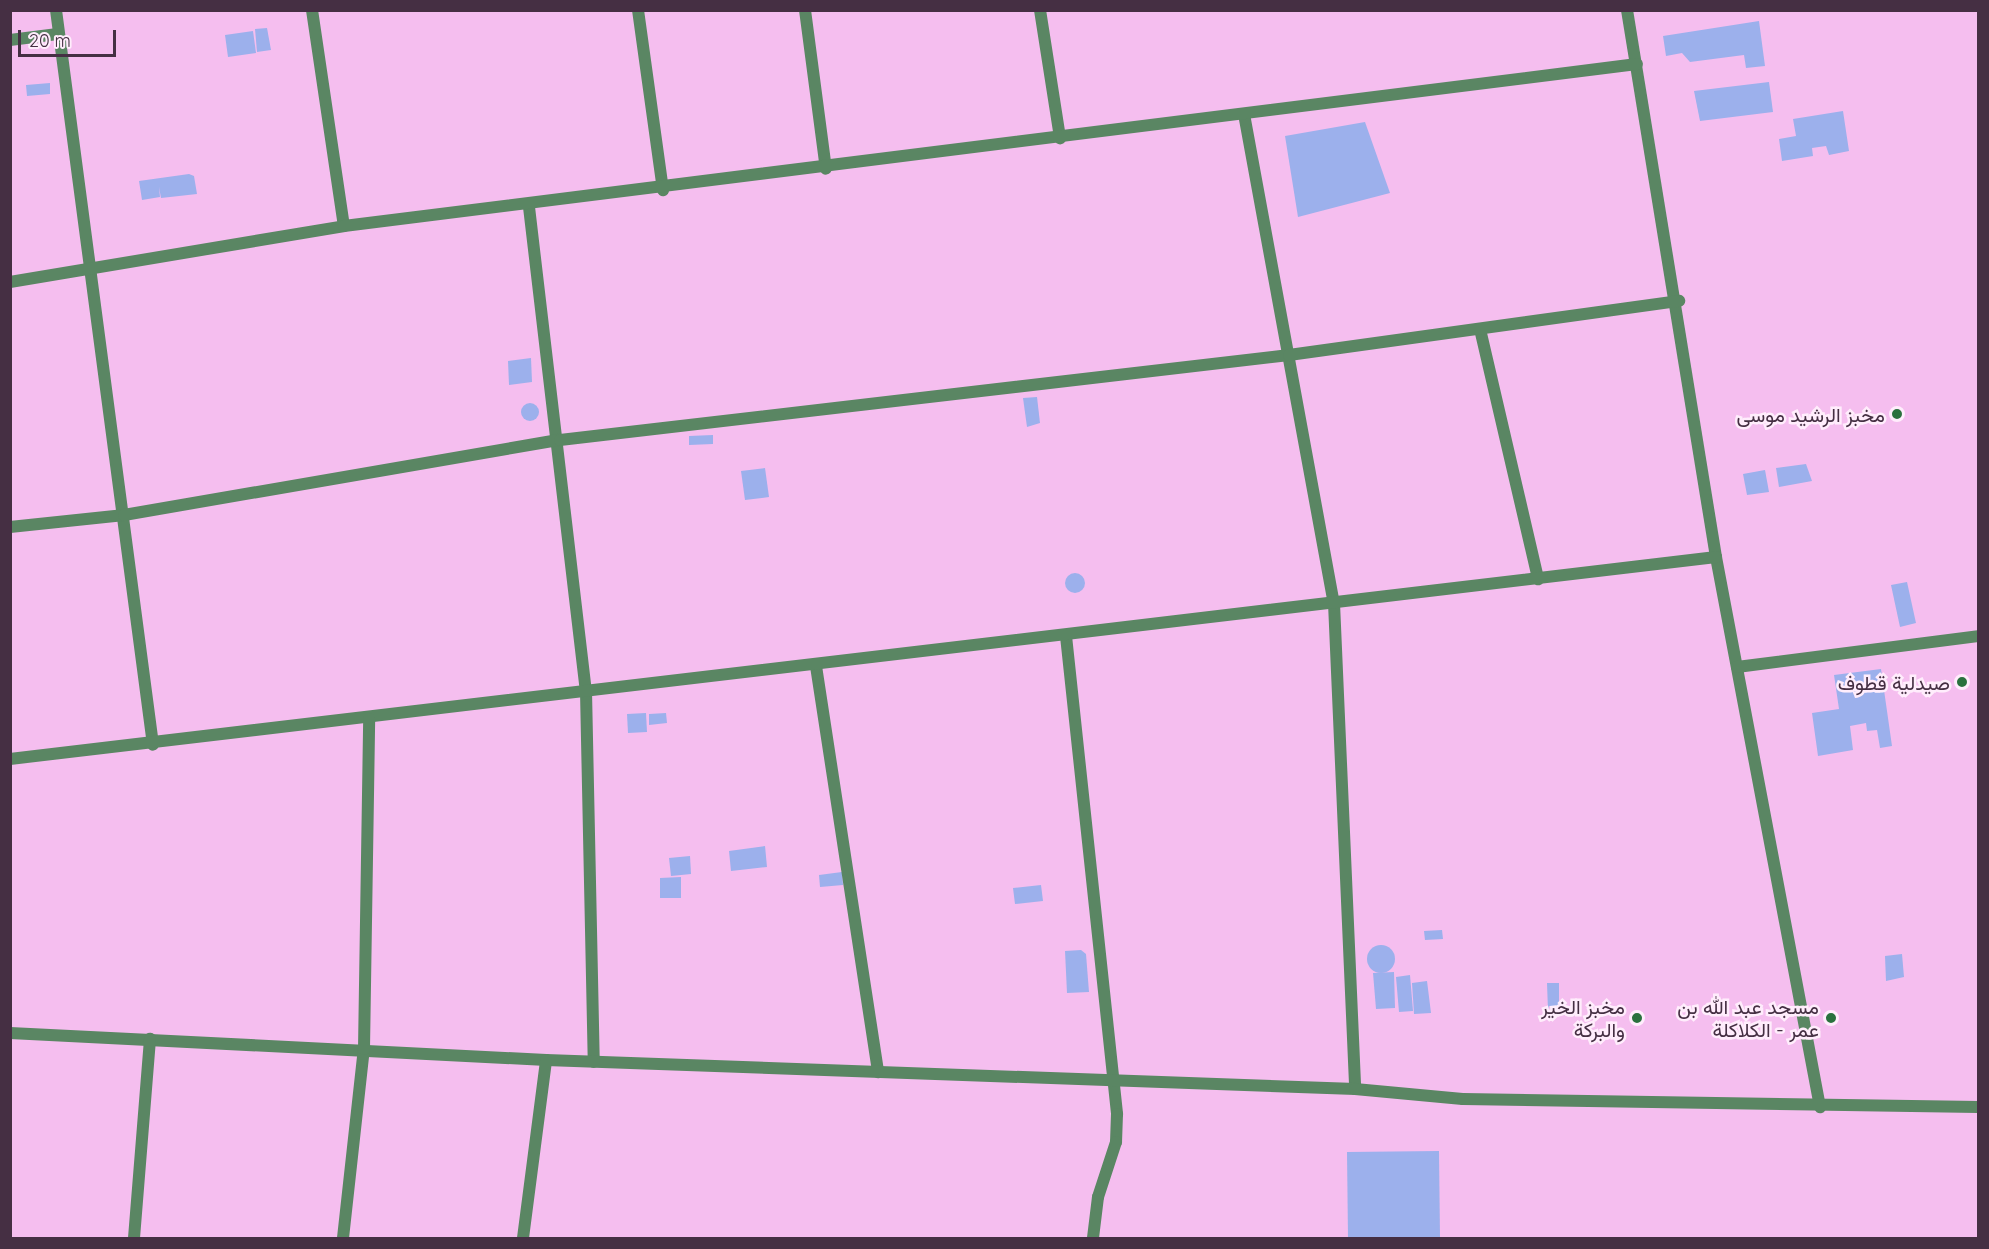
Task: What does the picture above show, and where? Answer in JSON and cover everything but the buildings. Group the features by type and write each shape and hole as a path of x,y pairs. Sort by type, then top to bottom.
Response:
{"street":[{"path":"56,10 93,264 153,745"},
{"path":"312,10 344,226"},
{"path":"638,10 663,190"},
{"path":"805,10 826,169"},
{"path":"1040,10 1060,138"},
{"path":"1627,10 1679,301 1716,557 1820,1107"},
{"path":"10,39 58,34"},
{"path":"10,282 93,264 344,226 529,207 1636,64"},
{"path":"1244,114 1334,603 1355,1089"},
{"path":"529,207 560,440 586,691 594,1062"},
{"path":"10,527 124,514 560,440 1288,355 1679,301"},
{"path":"1480,329 1538,579"},
{"path":"10,759 153,745 586,691 816,666 1716,557"},
{"path":"1066,636 1114,1083 1116,1142 1098,1197 1093,1239"},
{"path":"1737,667 1978,636"},
{"path":"816,666 878,1072"},
{"path":"343,1239 364,1049 369,719"},
{"path":"10,1033 594,1062 1114,1083 1355,1089 1462,1100 1820,1107 1978,1107"},
{"path":"134,1239 150,1040"},
{"path":"523,1239 546,1060"}],"place":[{"name":"مخبز الرشيد موسى","path":"1897,414"},
{"name":"صيدلية قطوف","path":"1962,682"},
{"name":"مخبز الخير والبركة","path":"1637,1018"},
{"name":"مسجد عبد الله بن عمر - الكلاكلة","path":"1831,1018"}]}
